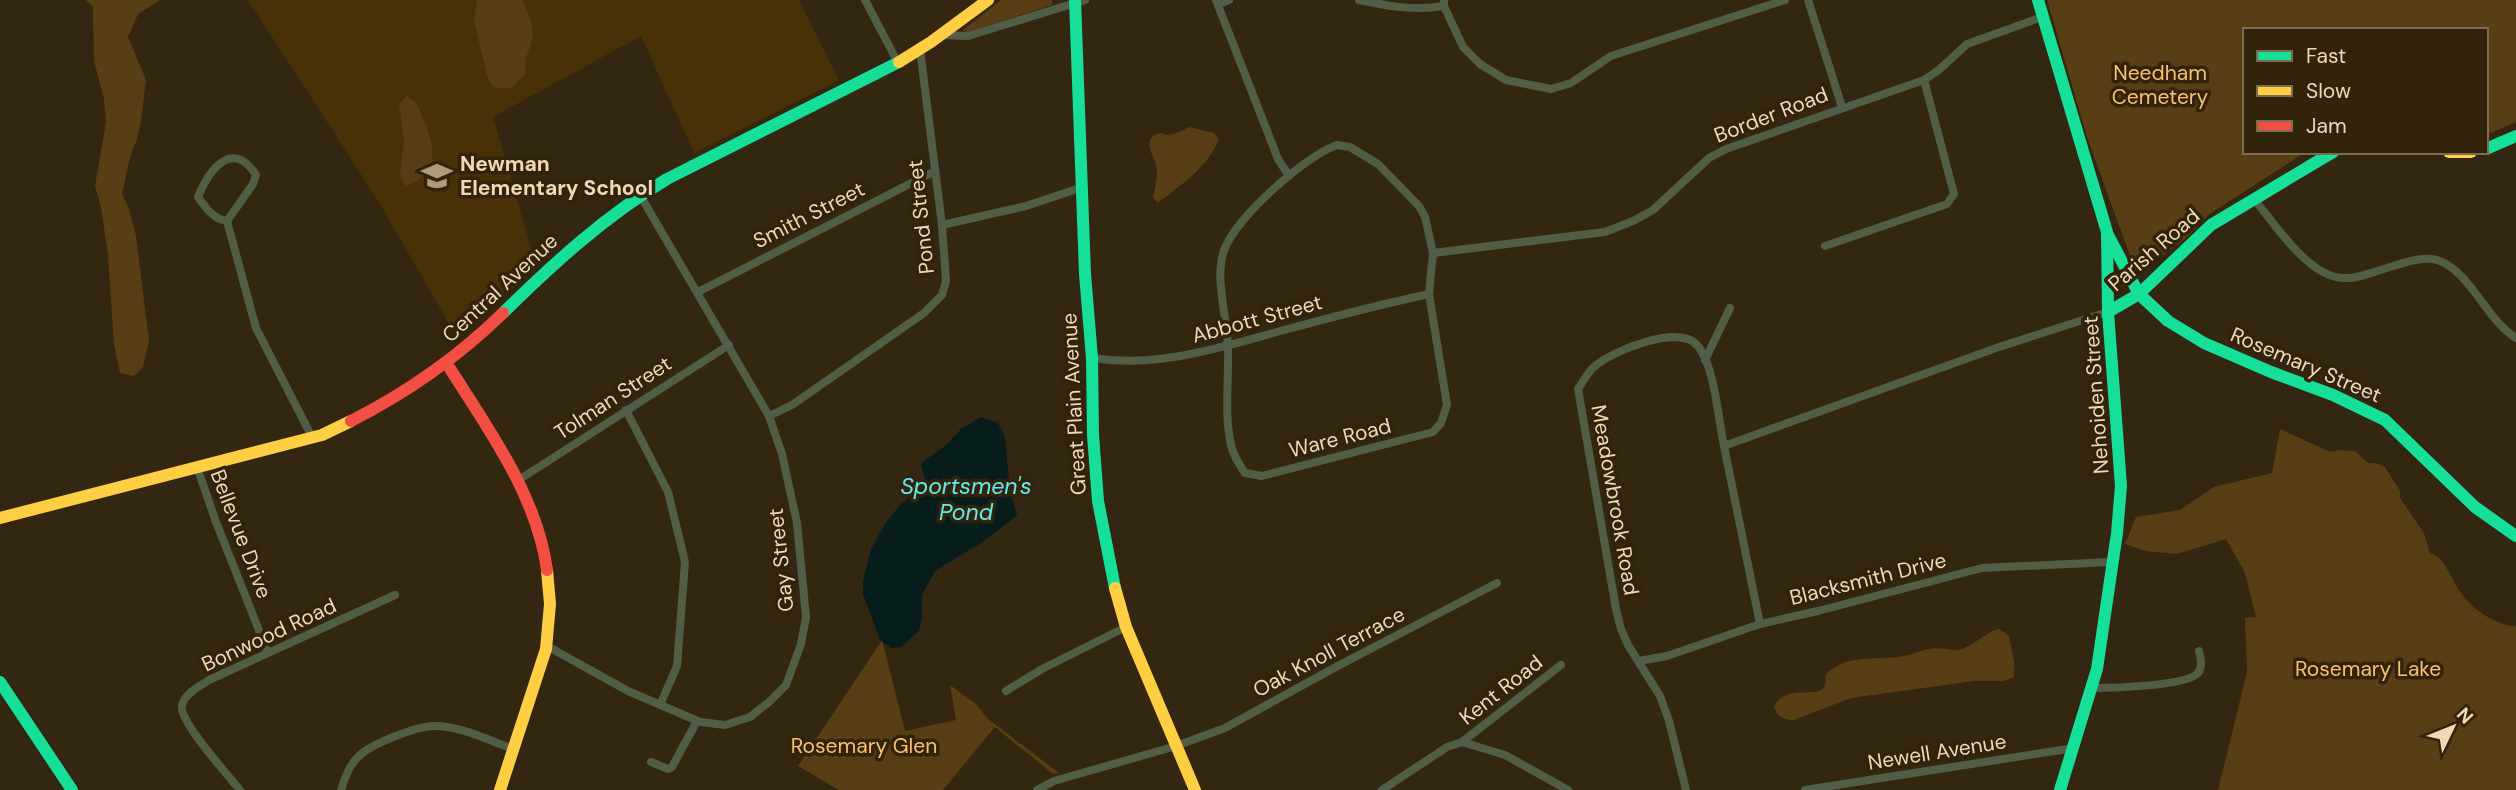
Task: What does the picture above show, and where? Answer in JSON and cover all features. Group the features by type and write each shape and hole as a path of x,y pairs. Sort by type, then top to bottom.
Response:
{"street":[{"path":"864,0 898,63"},
{"name":"Central Avenue","path":"0,518 312,437 347,424 447,364 562,255 596,226 640,195 898,63 988,0"},
{"path":"1229,0 1218,2 1278,159 1289,176"},
{"path":"1359,0 1422,10 1445,2 1463,47 1480,64 1506,80 1551,89 1571,83 1611,56 1785,0"},
{"path":"1808,0 1842,107"},
{"name":"Nehoiden Street","path":"2038,0 2107,232 2108,312 2122,486 2093,688 2060,790"},
{"path":"941,35 968,36 1078,1"},
{"name":"Great Plain Avenue","path":"1078,1 1085,274 1092,358 1093,435 1098,501 1126,627 1195,790"},
{"name":"Border Road","path":"1433,253 1605,232 1653,210 1709,158 1726,149 1924,80 1967,44 2042,17"},
{"name":"Pond Street","path":"769,416 792,405 924,313 942,295 946,281 942,225 920,50"},
{"path":"1825,246 1947,204 1954,194 1924,80"},
{"path":"2488,148 2516,136"},
{"path":"1228,345 1220,270 1224,249 1242,220 1289,176 1323,150 1337,145 1359,151 1378,164 1419,206 1427,225 1433,253 1429,294"},
{"name":"Parish Road","path":"2108,312 2139,294 2205,230 2330,154"},
{"path":"238,157 248,163 256,175 253,184 227,221 210,213 198,197 205,179 224,159 238,157"},
{"name":"Smith Street","path":"698,292 935,171"},
{"path":"942,225 1026,206 1083,187"},
{"name":"Gay Street","path":"547,646 628,691 697,721 725,725 754,714 786,685 801,644 806,617 797,523 782,454 769,416 640,195"},
{"path":"2254,199 2289,242 2326,274 2338,278 2356,277 2404,263 2435,259 2456,273 2501,327 2516,338"},
{"path":"227,221 256,328 312,437"},
{"name":"Rosemary Street","path":"2107,232 2139,294 2168,321 2204,343 2385,419 2475,507 2516,536"},
{"name":"Ware Road","path":"1228,345 1231,448 1245,473 1262,476 1433,432 1441,423 1447,405 1429,294"},
{"name":"Abbott Street","path":"1092,358 1119,363 1194,355 1369,307 1429,294"},
{"path":"1730,308 1705,360 1760,624"},
{"path":"1724,446 1999,347 2108,312"},
{"name":"Meadowbrook Road","path":"1686,790 1665,708 1621,629 1578,389 1601,361 1664,337 1690,339 1698,345 1705,360"},
{"name":"Tolman Street","path":"517,481 729,345"},
{"path":"447,364 517,481 536,521 551,583 551,621 547,646 500,790"},
{"path":"626,410 668,492 685,562 677,666 660,705"},
{"name":"Bellevue Drive","path":"197,467 268,653"},
{"name":"Blacksmith Drive","path":"1639,661 1667,656 1760,624 1982,568 2111,562"},
{"name":"Oak Knoll Terrace","path":"1037,790 1054,781 1176,746 1225,728 1497,583"},
{"name":"Bonwood Road","path":"240,790 192,732 181,709 189,693 209,680 395,595"},
{"path":"1006,691 1042,669 1126,627"},
{"path":"2093,688 2186,679 2198,673 2201,661 2199,651"},
{"name":"Kent Road","path":"1382,790 1436,753 1462,742 1561,665"},
{"path":"0,682 72,790"},
{"path":"651,762 668,769 672,767 697,721"},
{"path":"341,790 346,774 359,756 406,731 433,726 467,732 513,748"},
{"path":"1462,742 1505,755 1568,790"},
{"name":"Newell Avenue","path":"1805,790 2074,748"}],"shaded area":[{"name":"Newman Elementary School","path":"248,0 799,0 839,80 694,153 641,36 493,117 536,265 458,339 377,199"}],"green space":[{"path":"86,0 160,0 138,14 128,37 146,80 141,121 122,194 136,236 149,341 143,367 134,376 120,373 114,344 108,255 95,186 106,122 104,99 94,61 93,7"},
{"path":"477,0 522,0 529,14 533,35 526,59 526,74 511,88 496,88 487,75 474,20"},
{"path":"1001,0 1052,0 1052,5 968,32 962,31"},
{"name":"Needham Cemetery","path":"2047,0 2516,0 2516,122 2488,134 2488,28 2243,28 2243,154 2303,154 2211,213 2186,238 2137,275 2087,137"},
{"path":"407,96 419,108 430,138 432,157 426,173 407,186 402,181 400,172 404,141 399,104"},
{"path":"1189,127 1214,133 1219,139 1201,167 1158,203 1153,198 1157,169 1150,150 1150,140 1160,133 1171,135"},
{"name":"Rosemary Lake","path":"2280,429 2330,452 2355,451 2368,463 2385,467 2400,491 2400,498 2424,533 2430,553 2442,562 2462,594 2475,608 2491,619 2516,626 2516,790 2218,790 2247,672 2245,618 2256,617 2245,573 2226,539 2177,554 2146,551 2125,544 2136,517 2180,510 2214,487 2272,473"},
{"path":"1999,629 2009,636 2014,661 2014,677 2004,681 1974,681 1851,698 1794,720 1782,717 1774,707 1786,695 1822,690 1826,674 1843,663 1902,656 1933,648 1962,649"},
{"name":"Rosemary Glen","path":"882,640 905,731 956,720 950,685 976,704 988,719 1059,773 1053,774 995,727 943,790 839,790 798,766"}],"water":[{"name":"Sportsmen's Pond","path":"981,417 998,423 1005,437 1010,491 1017,514 981,543 935,571 922,595 919,631 901,647 891,648 880,640 863,594 863,581 871,549 886,522 900,505 923,487 925,480 921,463 945,446 961,429"}],"traffic: fast":[{"path":"1075,0 1085,274 1092,358 1093,435 1098,501 1115,588"},
{"path":"2038,0 2107,232 2108,312 2121,486 2117,533 2097,669 2060,790"},
{"path":"503,313 581,241 644,193 899,62"},
{"path":"2488,148 2516,136"},
{"path":"2108,312 2139,294 2211,225 2330,154"},
{"path":"2108,235 2139,294 2168,321 2204,343 2333,395 2385,420 2475,507 2516,536"},
{"path":"0,682 72,790"}],"traffic: slow":[{"path":"899,62 988,0"},
{"path":"0,518 322,435 351,421"},
{"path":"500,790 546,649 550,604 547,570"},
{"path":"1115,588 1126,627 1195,790"}],"traffic: jam":[{"path":"351,421 431,373 468,345 503,313"},
{"path":"447,364 494,437 522,488 533,515 547,570"}],"place":[{"name":"Newman Elementary School","path":"437,176"}]}
